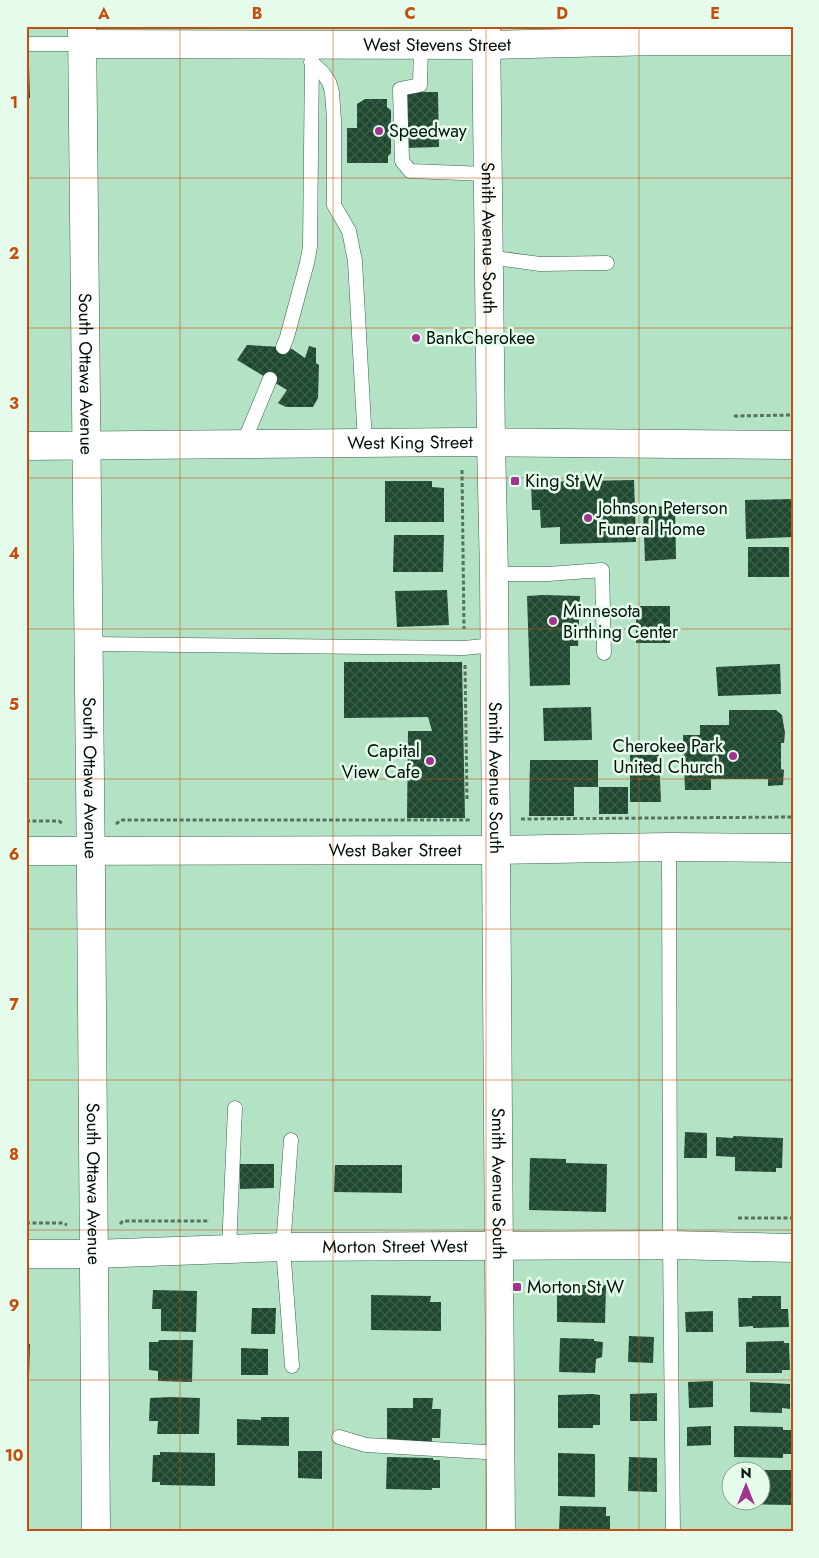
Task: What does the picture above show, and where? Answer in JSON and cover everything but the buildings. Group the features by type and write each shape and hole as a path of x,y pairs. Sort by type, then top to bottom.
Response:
{"street":[{"name":"West Stevens Street","path":"82,35 302,47 421,45 486,36 658,34 793,42"},
{"name":"South Ottawa Avenue","path":"82,35 96,1532"},
{"name":"Smith Avenue South","path":"486,36 490,442 494,574 498,1247 502,1453 501,1532"},
{"name":"West King Street","path":"26,446 490,442 793,445"},
{"name":"West Baker Street","path":"26,851 495,850 669,846 793,848"},
{"name":"Morton Street West","path":"26,1254 94,1254 283,1247 498,1247 670,1244 793,1248"}],"lane":[{"path":"26,44 82,35"},
{"path":"421,45 420,85 400,89 402,161 410,171 487,174"},
{"path":"283,347 288,337 310,247 302,47"},
{"path":"302,47 323,73 329,82 332,92 334,120 334,205 349,231 355,261 366,443"},
{"path":"488,257 540,264 607,263"},
{"path":"243,444 270,379"},
{"path":"494,574 548,574 602,570 604,653"},
{"path":"89,644 464,648 494,645"},
{"path":"669,846 673,1532"},
{"path":"228,1249 236,1108"},
{"path":"291,1140 283,1247 292,1366"},
{"path":"340,1437 366,1445 502,1453"}],"path":[{"path":"519,819 793,817"},
{"path":"115,825 120,820 477,820"},
{"path":"26,821 59,821 63,824"},
{"path":"26,1223 63,1223 66,1226"}],"place":[{"name":"Speedway","path":"379,131"},
{"name":"BankCherokee","path":"416,338"},
{"name":"King St W","path":"515,481"},
{"name":"Johnson Peterson Funeral Home","path":"588,518"},
{"name":"Minnesota Birthing Center","path":"553,621"},
{"name":"Cherokee Park United Church","path":"733,756"},
{"name":"Capital View Cafe","path":"430,761"},
{"name":"Morton St W","path":"517,1287"}]}
